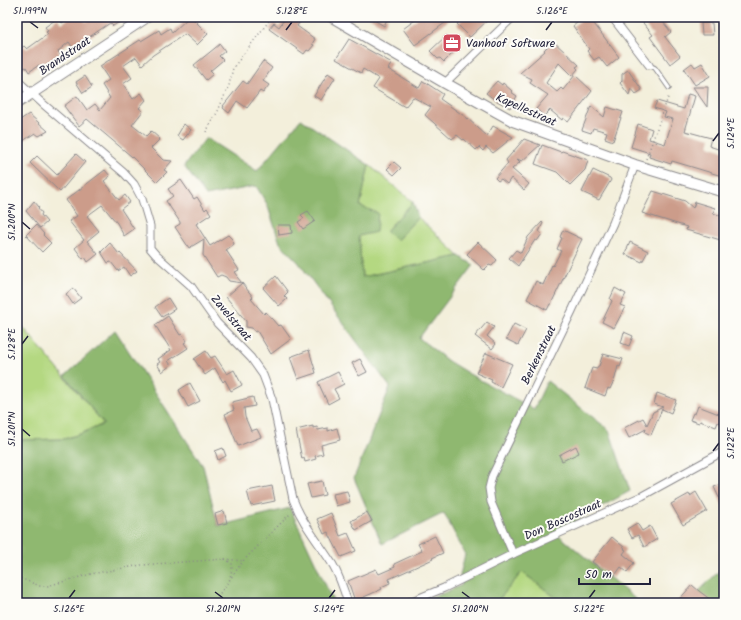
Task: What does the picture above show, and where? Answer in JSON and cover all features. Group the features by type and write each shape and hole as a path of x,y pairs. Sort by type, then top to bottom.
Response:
{"street":[{"name":"Brandstraat","path":"17,103 147,17"},
{"name":"Kapellestraat","path":"332,17 445,83 514,121 640,167 724,192"},
{"path":"445,83 513,17"},
{"path":"612,17 649,65"},
{"name":"Zavelstraat","path":"17,80 134,184 142,199 150,226 150,248 191,286 218,323 251,358 263,375 272,399 296,508 336,571 348,603"},
{"name":"Berkenstraat","path":"513,554 491,502 489,488 492,476 640,167"},
{"name":"Don Boscostraat","path":"407,603 444,588 513,554 642,496 724,451"}],"lane":[{"path":"649,65 655,68 669,88"}],"path":[{"path":"206,132 218,112 230,85 233,68 272,17"},
{"path":"640,167 644,163 669,93 669,88"},
{"path":"213,603 243,561 296,508"},
{"path":"17,577 40,586 47,586 91,574 142,565 225,559 243,561"},
{"path":"225,559 232,564 230,579"}],"green space":[{"path":"301,119 369,165 360,206 378,213 376,232 359,236 362,277 459,256 474,265 419,338 448,361 534,409 547,381 609,430 630,491 555,532 640,603 563,603 522,572 496,603 420,603 462,585 460,575 465,554 444,513 382,544 354,478 390,387 299,263 280,243 267,204 256,186 206,196 184,166 206,138 257,171"},
{"path":"369,165 413,202 386,231 397,240 418,217 459,256 362,277 359,236 376,231 360,206"},
{"path":"413,202 418,217 397,240 386,231"},
{"path":"17,320 104,424 64,439 17,440"},
{"path":"115,330 203,466 218,526 290,508 334,603 17,603 17,440 64,439 104,424 65,376"},
{"path":"724,566 724,603 687,603"},
{"path":"522,572 563,603 496,603"}],"building":[{"path":"71,17 82,17 86,22 93,17 127,17 113,26 110,23 73,48 69,42 58,51 61,56 42,69 39,65 29,72 21,63 17,65 17,51 24,46 27,49 48,34 45,27 58,18 62,23"},
{"path":"189,17 191,17 208,34 197,45 185,34 153,55 142,65 136,57 123,66 132,78 123,84 133,99 141,93 146,100 139,108 143,111 132,125 146,136 151,131 160,139 151,148 163,160 172,161 164,170 167,172 157,182 131,156 87,119 79,126 64,106 77,96 87,110 95,104 100,110 110,98 102,85 109,80 100,66 140,40 141,41 159,30 161,34 170,28 172,33"},
{"path":"286,17 303,17 297,26 315,39 312,44 314,45 304,54 269,29 274,23 279,27"},
{"path":"369,17 388,17 384,26"},
{"path":"419,17 453,17 415,45 403,29"},
{"path":"465,17 491,17 470,37 457,24"},
{"path":"585,17 589,17 619,57 607,67 599,57 594,60 587,51 589,49 573,26"},
{"path":"638,17 659,17 671,32 665,37 680,56 670,64 650,37 653,35"},
{"path":"701,23 712,23 713,35 702,35"},
{"path":"447,35 459,47 444,62 440,58 438,59 430,51"},
{"path":"349,39 392,63 388,69 419,88 423,81 443,94 440,99 467,118 487,136 493,126 513,137 493,153 486,147 483,151 479,147 476,150 457,135 452,139 425,115 431,107 413,97 405,107 373,88 379,79 363,69 361,73 336,59"},
{"path":"553,41 579,65 576,67 578,69 572,76 559,63 546,83 557,92 561,88 563,90 575,75 592,91 568,122 563,118 562,120 550,110 544,116 536,109 548,95 530,83 532,79 520,73 545,51 544,50"},
{"path":"220,44 225,51 219,56 223,60 210,71 213,74 206,80 194,65"},
{"path":"263,61 272,68 263,81 269,85 263,93 260,91 247,108 237,101 229,113 223,108 223,106 243,81 247,84"},
{"path":"692,63 695,67 702,63 710,76 695,85 684,69"},
{"path":"628,70 642,90 636,94 631,88 629,95 620,83 622,81 622,74"},
{"path":"328,73 335,78 321,100 314,96"},
{"path":"85,76 92,87 83,93 76,82"},
{"path":"497,81 502,85 503,83 517,96 510,108 486,93"},
{"path":"693,87 708,87 707,107"},
{"path":"688,94 695,96 685,131 711,138 709,146 724,151 724,172 722,176 672,161 671,164 649,157 650,153 631,147 638,124 652,129 649,139 665,144 673,119 664,117 666,112 654,108 657,101 684,109"},
{"path":"591,106 604,117 607,107 623,112 613,141 605,138 607,132 593,128 591,133 582,130"},
{"path":"29,114 48,131 39,136 35,133 17,145 17,122"},
{"path":"184,124 191,130 183,140 177,136"},
{"path":"524,139 540,145 522,161 517,159 520,162 512,169 529,184 524,190 511,178 507,184 501,179 498,181 495,178 508,163 506,160"},
{"path":"542,145 588,160 585,170 570,185 557,172 535,164"},
{"path":"76,154 85,162 60,192 30,163 37,156 57,175"},
{"path":"394,162 401,168 394,175 387,169"},
{"path":"105,170 110,176 104,181 119,200 125,195 130,202 121,209 134,229 124,236 117,223 102,205 87,216 99,231 87,241 98,254 88,262 85,257 83,259 75,248 84,240 69,221 77,216 66,200"},
{"path":"593,170 610,178 611,180 599,200 582,192"},
{"path":"181,180 194,199 197,197 205,210 207,208 211,214 196,224 210,246 228,235 232,239 234,244 226,250 239,270 235,272 242,283 229,281 226,277 221,275 217,277 203,255 204,239 189,248 175,227 180,224 180,222 166,201 173,196 168,189"},
{"path":"653,191 685,201 693,208 695,202 715,208 713,213 724,217 724,241 686,230 687,227 642,213"},
{"path":"34,201 42,213 41,215 47,222 40,228 26,211"},
{"path":"308,211 315,221 303,229 298,222 304,218 301,215"},
{"path":"542,222 543,223 539,232 542,234 537,241 535,240 518,266 509,258 516,250 521,253 528,237"},
{"path":"36,225 51,243 42,252 26,235"},
{"path":"278,225 291,225 292,233 279,235"},
{"path":"563,230 582,239 547,310 527,299 536,281 543,285 552,265 553,266 561,251 557,249 562,238 560,237"},
{"path":"478,242 497,260 492,266 489,265 484,270 467,254"},
{"path":"630,242 648,251 642,262 625,254"},
{"path":"110,243 137,271 130,276 124,267 118,271 111,262 108,263 101,252"},
{"path":"276,276 288,292 284,296 287,299 279,306 263,288"},
{"path":"242,283 253,297 251,299 264,314 266,312 278,326 281,325 291,339 271,354 257,331 255,332 252,328 246,327 246,321 226,297"},
{"path":"73,288 81,298 73,304 66,294"},
{"path":"615,288 626,294 620,305 625,307 614,328 602,322 612,301 610,299"},
{"path":"168,298 175,309 162,317 155,307"},
{"path":"168,316 180,335 182,334 187,341 184,343 188,348 168,361 171,365 162,372 157,364 160,362 158,359 171,350 155,325"},
{"path":"487,322 494,327 487,336 496,344 492,349 475,336"},
{"path":"514,324 526,330 518,345 506,339"},
{"path":"624,332 633,336 629,346 621,343"},
{"path":"309,350 316,373 298,379 290,357"},
{"path":"206,351 211,358 215,356 227,374 234,370 242,385 231,391 225,380 223,382 215,368 205,375 194,359"},
{"path":"486,353 512,364 501,387 491,382 492,380 476,373"},
{"path":"603,354 623,359 620,367 618,366 610,389 608,388 605,396 585,388 592,368 597,369"},
{"path":"360,359 367,372 359,376 352,363"},
{"path":"338,372 344,384 334,389 339,398 328,404 318,382"},
{"path":"190,383 200,401 188,407 179,390"},
{"path":"657,393 676,400 671,413 662,409 651,435 645,432 646,429 629,438 624,428 643,418 647,425 653,412 663,407 654,404"},
{"path":"253,397 255,406 244,408 245,417 251,431 257,429 261,437 238,446 225,414 234,410 232,402"},
{"path":"698,406 724,416 724,424 718,422 716,427 700,421 699,423 690,420 693,413 695,414"},
{"path":"313,426 313,428 317,427 318,430 328,428 328,431 337,428 340,440 321,445 323,454 315,456 316,459 305,462 304,458 302,459 296,430"},
{"path":"576,446 579,453 562,461 559,455"},
{"path":"223,448 226,456 218,460 215,451"},
{"path":"322,481 325,495 311,498 307,484"},
{"path":"724,483 724,508 714,487"},
{"path":"272,486 275,501 251,506 247,491"},
{"path":"347,491 350,502 336,506 333,494"},
{"path":"696,492 707,511 683,525 671,504 689,494 690,496"},
{"path":"224,511 227,523 218,525 215,514"},
{"path":"367,512 372,521 356,530 351,521"},
{"path":"331,513 340,536 348,533 356,551 341,557 328,532 324,534 317,519"},
{"path":"637,523 642,531 650,526 657,539 644,547 638,535 632,538 627,529"},
{"path":"435,536 443,553 389,579 390,583 381,587 382,589 355,601 348,581 376,569 379,574 395,567 394,564 422,551 418,544"},
{"path":"612,537 625,548 624,549 626,550 623,554 634,563 627,572 621,567 613,578 592,562"},
{"path":"692,585 699,591 715,603 676,603"}],"place":[{"name":"Vanhoof Software","path":"452,43"}]}
